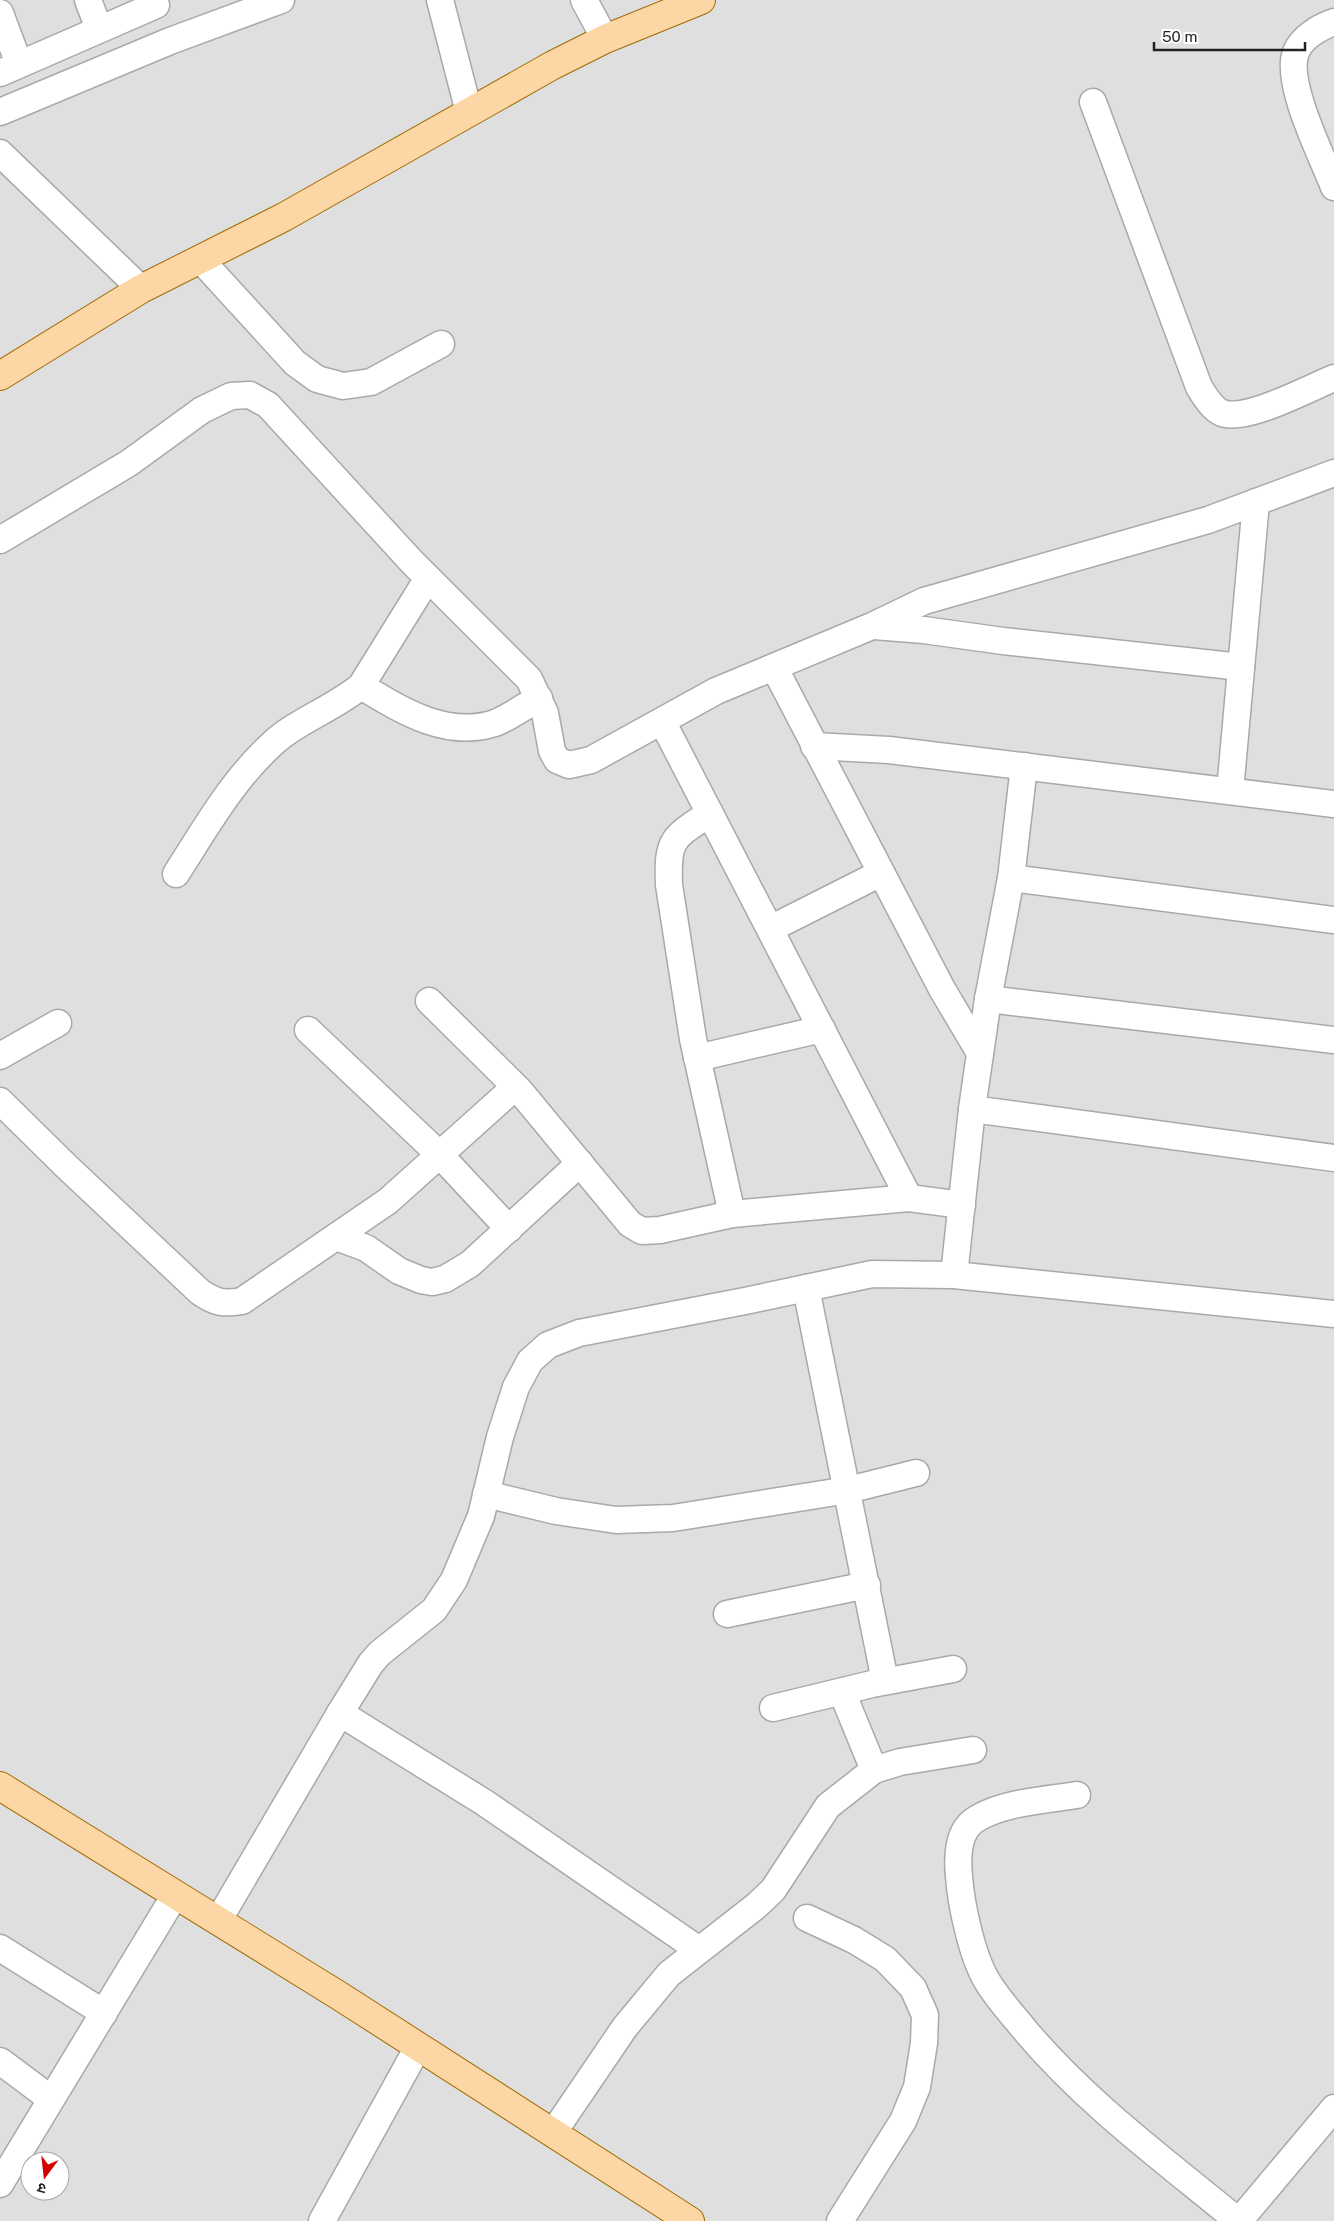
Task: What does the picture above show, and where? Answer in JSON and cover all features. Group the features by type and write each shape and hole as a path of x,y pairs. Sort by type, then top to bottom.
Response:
{"main road":[{"path":"0,376 141,290 284,217 553,65 605,39 701,0"},
{"path":"2,1792 218,1921 690,2221"}],"street":[{"path":"0,3 8,0"},
{"path":"88,0 99,29"},
{"path":"0,112 170,41 281,0"},
{"path":"440,0 469,112"},
{"path":"584,0 605,39"},
{"path":"0,13 9,68 155,3 170,41"},
{"path":"1331,173 1299,98 1292,69 1296,51 1309,35 1334,22"},
{"path":"1094,102 1195,378 1208,400 1220,412 1239,415 1267,406 1334,378"},
{"path":"0,153 141,290"},
{"path":"200,259 295,363 317,379 343,386 371,382 442,344"},
{"path":"0,540 129,463 202,410 231,396 250,395 268,405 428,578 529,679 545,713 552,751 557,760 569,765 591,760 716,691 872,626 924,601 1208,520 1334,472"},
{"path":"1230,791 1256,502"},
{"path":"176,874 230,789 272,744 310,718 346,698 361,686 428,578"},
{"path":"872,626 924,630 1004,641 1241,667"},
{"path":"774,667 942,989 980,1053"},
{"path":"361,686 391,704 441,726 468,728 495,722 539,698"},
{"path":"662,721 909,1198"},
{"path":"814,746 889,750 1334,804"},
{"path":"954,1275 972,1109 988,999 1011,878 1024,766"},
{"path":"710,813 678,834 672,843 668,869 672,908 697,1058 732,1214"},
{"path":"770,929 881,873"},
{"path":"1011,878 1334,920"},
{"path":"988,999 1334,1040"},
{"path":"429,1001 515,1087 630,1224 642,1231 660,1230 732,1214 909,1198 962,1205"},
{"path":"0,1056 58,1023"},
{"path":"697,1058 822,1029"},
{"path":"308,1030 440,1154 509,1229"},
{"path":"0,1101 200,1292 215,1302 229,1303 242,1301 388,1201 515,1087"},
{"path":"972,1109 1334,1158"},
{"path":"336,1237 366,1248 399,1271 421,1280 432,1282 445,1279 470,1264 580,1163"},
{"path":"218,1921 340,1713 372,1663 380,1653 434,1610 454,1580 481,1516 500,1437 516,1387 530,1360 548,1345 579,1333 872,1274 954,1275 1334,1314"},
{"path":"806,1288 885,1681"},
{"path":"486,1494 556,1511 616,1520 673,1518 848,1490 916,1474"},
{"path":"727,1614 867,1585"},
{"path":"773,1708 885,1681 953,1670"},
{"path":"842,1692 874,1770"},
{"path":"340,1713 485,1804 699,1950"},
{"path":"553,2133 625,2027 669,1974 756,1906 773,1890 828,1806 874,1770 900,1762 973,1750"},
{"path":"1077,1794 1006,1807 977,1818 964,1833 959,1846 961,1896 976,1956 987,1981 1051,2060 1114,2120 1238,2221 1334,2108"},
{"path":"0,2184 175,1895"},
{"path":"808,1918 854,1940 884,1959 912,1988 925,2015 924,2043 917,2088 903,2121 840,2221"},
{"path":"0,1948 104,2013"},
{"path":"322,2221 418,2047"},
{"path":"0,2061 51,2099"}],"shaded area":[{"path":"0,0 1334,0 1334,2221 0,2221"}]}
